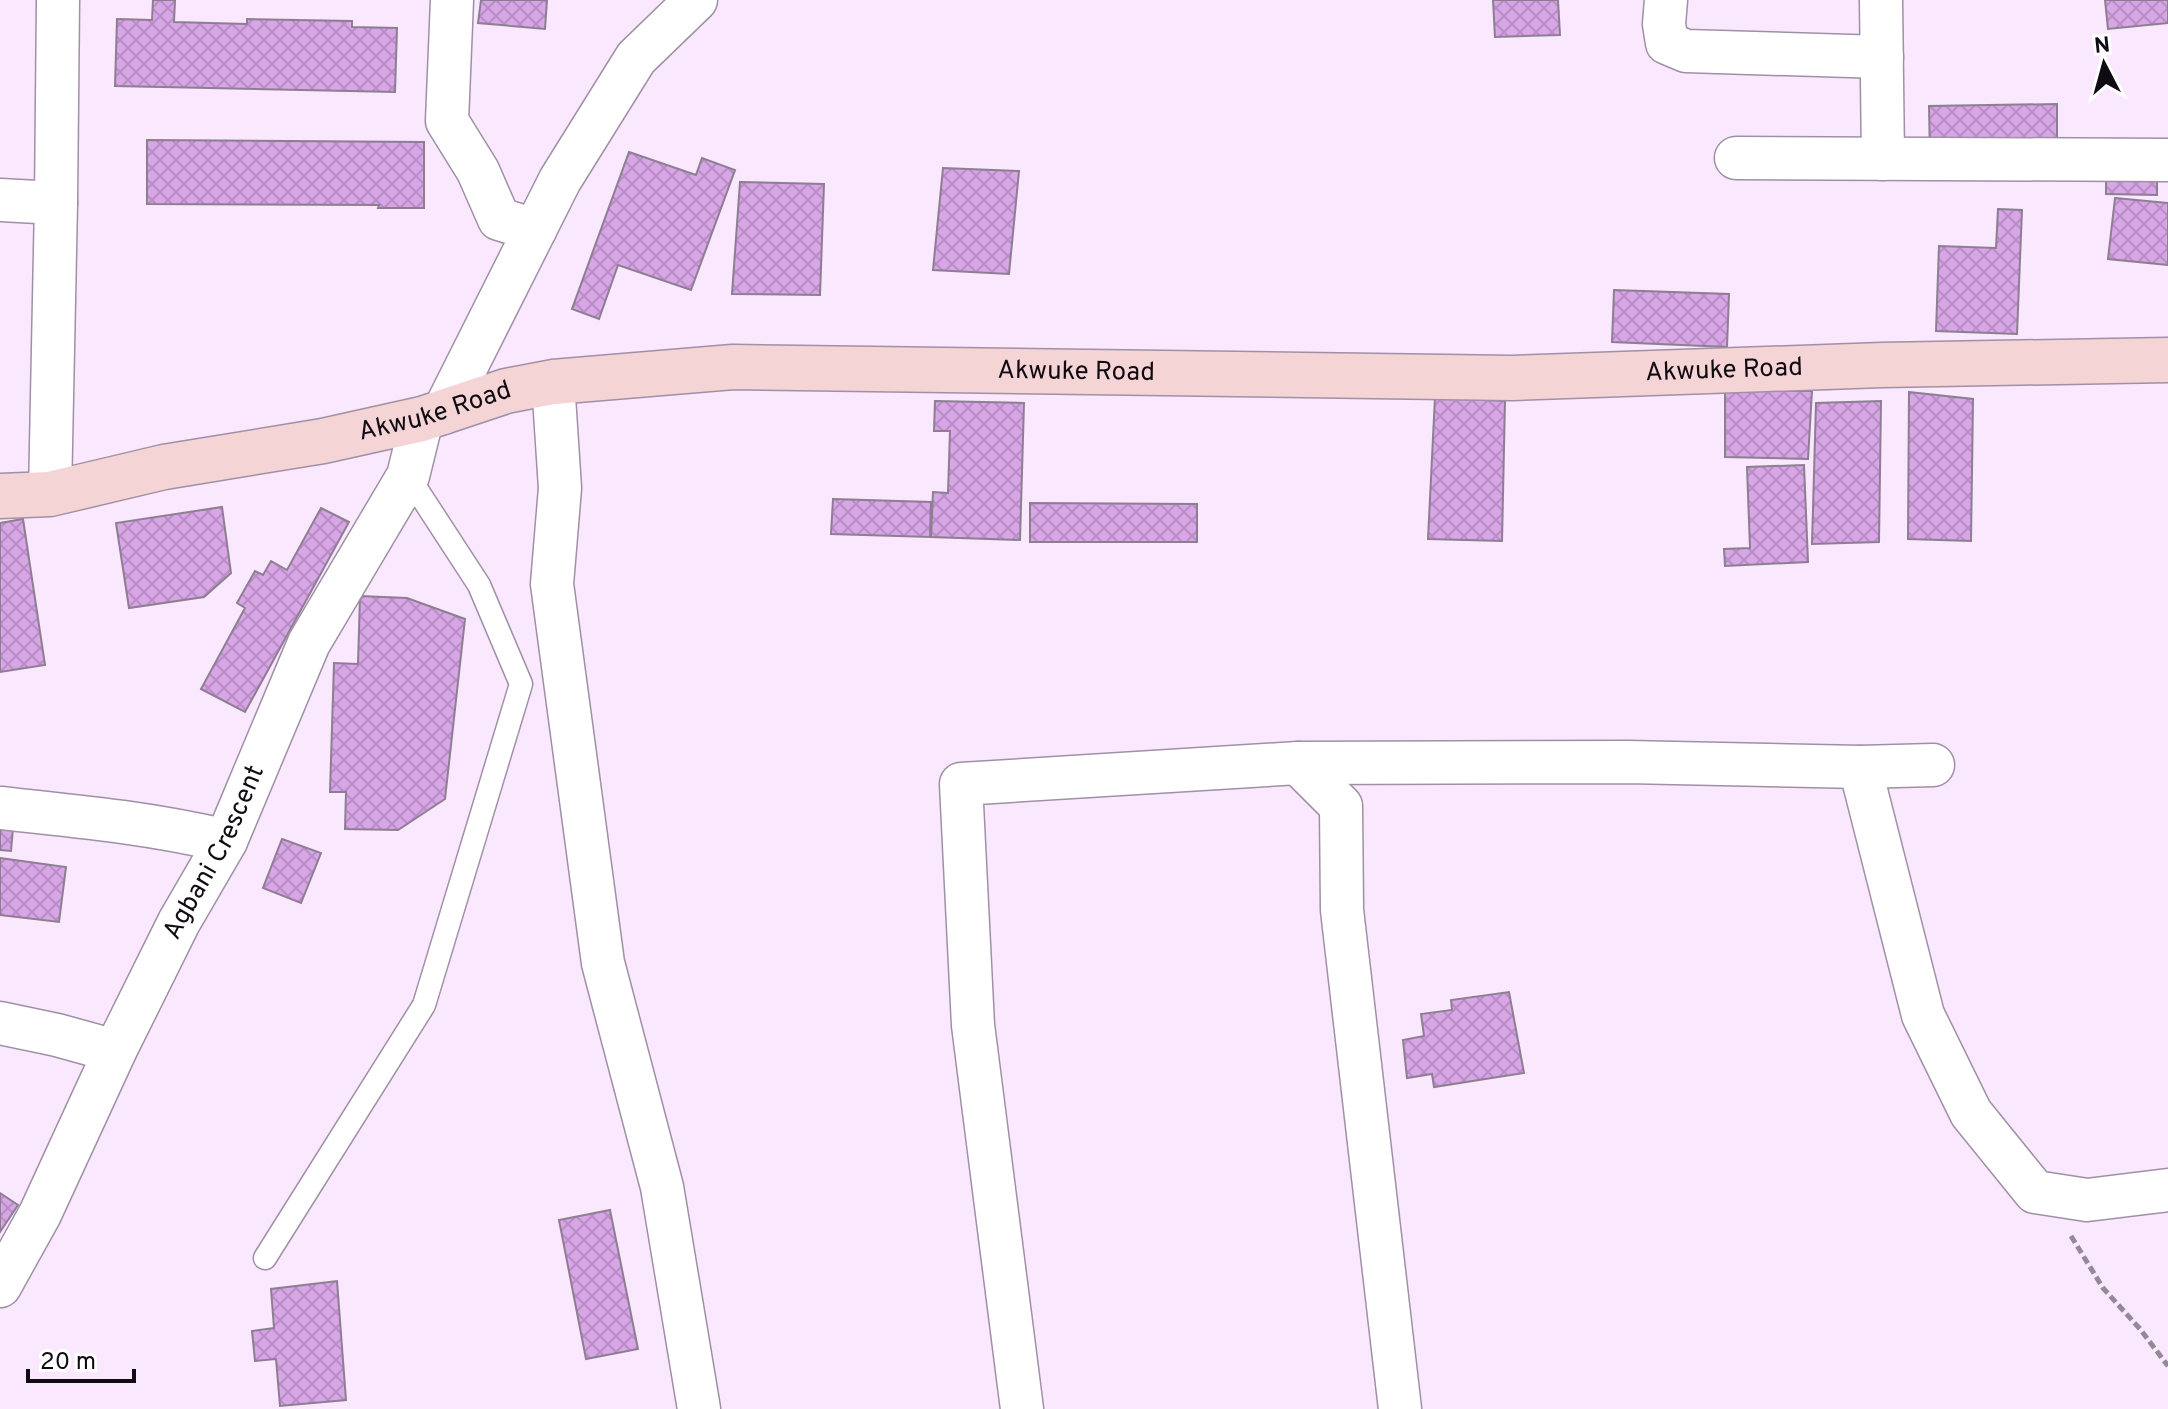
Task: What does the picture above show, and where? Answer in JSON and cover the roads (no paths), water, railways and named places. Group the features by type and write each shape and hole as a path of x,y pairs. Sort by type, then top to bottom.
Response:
{"main road":[{"name":"Akwuke Road","path":"0,496 50,494 164,467 323,441 433,416 506,391 553,382 733,367 1512,378 1851,365 2168,360"}],"street":[{"path":"50,494 58,0"},
{"path":"452,0 447,121 478,171 499,219 535,230"},
{"name":"Agbani Crescent","path":"0,1286 40,1214 179,922 226,841 309,643 408,476 433,416 560,180 636,58 696,0"},
{"path":"1666,0 1664,24 1667,43 1686,51 1882,57"},
{"path":"1881,0 1883,159"},
{"path":"1736,158 2168,160"},
{"path":"0,200 56,203"},
{"path":"553,382 560,488 543,682 603,963 662,1187 699,1409"},
{"path":"1298,763 1341,806 1342,910 1400,1409"},
{"path":"1022,1409 973,1025 961,784 1298,763 1933,765"},
{"path":"1860,767 1923,1015 1971,1113 2035,1192 2087,1200 2168,1190"},
{"path":"0,808 118,820 226,841"},
{"path":"0,1023 115,1051"}],"lane":[{"path":"265,1258 424,1005 543,682 408,476"}]}
